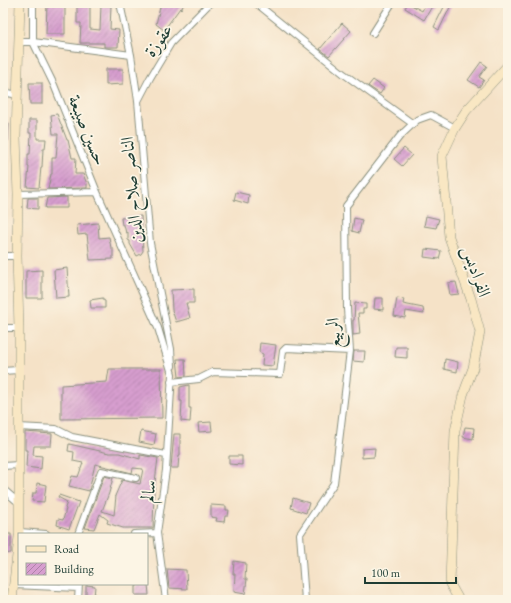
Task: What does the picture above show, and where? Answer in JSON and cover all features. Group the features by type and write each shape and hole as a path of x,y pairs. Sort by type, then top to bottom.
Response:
{"street":[{"path":"19,533 18,194 16,137 20,3"},
{"path":"33,42 34,3"},
{"name":"الناصر صلاح الدين","path":"120,3 131,55 138,101 150,243 171,349 172,374"},
{"name":"عقوزة","path":"138,101 171,43 210,3"},
{"path":"256,3 344,74 413,124"},
{"path":"373,33 392,3"},
{"path":"20,42 33,42 131,55"},
{"name":"حسين صيبعة","path":"33,42 54,85 97,192 158,328 172,374 171,384"},
{"name":"الفراديس","path":"459,600 450,584 455,431 462,395 473,368 480,332 471,299 449,237 442,156 455,128 466,111 508,65"},
{"path":"3,92 18,95"},
{"name":"الربيع","path":"305,600 300,534 334,483 350,351 347,309 346,206 400,136 417,120 431,115 455,128"},
{"path":"18,194 97,192"},
{"path":"3,256 17,256"},
{"path":"3,328 19,328"},
{"path":"171,384 199,379 213,372 280,374 283,352 286,348 350,351"},
{"path":"3,371 18,370"},
{"name":"سالم","path":"166,600 157,532 166,470 171,384"},
{"path":"18,427 56,430 72,436 107,444 166,455"},
{"path":"3,466 19,465"},
{"path":"78,533 101,471 136,478"},
{"path":"3,489 19,503"},
{"path":"146,533 157,532"},
{"path":"12,600 18,544"},
{"path":"14,584 18,584"},
{"path":"46,585 78,586 78,600"}],"building":[{"path":"47,3 65,3 65,34 46,34"},
{"path":"161,3 185,3 164,30 156,24"},
{"path":"408,3 422,11 426,3 434,3 424,20 405,8"},
{"path":"446,3 452,3 439,30 434,27"},
{"path":"77,5 90,5 90,29 100,30 101,5 111,6 110,29 119,30 118,47 104,47 104,43 80,43 81,23 77,23"},
{"path":"342,23 351,31 329,56 320,49"},
{"path":"481,62 487,66 479,77 484,80 479,87 468,80"},
{"path":"106,69 123,69 123,84 106,85"},
{"path":"373,80 384,88 380,94 368,86"},
{"path":"29,83 42,83 42,104 30,104"},
{"path":"57,114 68,140 72,158 76,158 75,174 83,174 87,188 48,189 52,174 52,158 56,158 58,134 53,134 51,115"},
{"path":"29,120 37,120 37,139 46,139 45,149 43,149 39,188 27,187 29,167 28,154 30,154 31,133 29,133"},
{"path":"3,123 9,123 8,141 3,140"},
{"path":"404,148 412,155 402,166 394,159"},
{"path":"236,192 249,195 248,204 234,200"},
{"path":"67,197 67,208 45,208 47,198"},
{"path":"28,198 38,198 38,209 27,208"},
{"path":"141,216 143,251 137,256 130,244 130,241 128,240 128,232 126,233 124,225 122,225 121,218"},
{"path":"426,216 439,219 436,228 424,226"},
{"path":"354,218 362,220 359,233 352,231"},
{"path":"98,223 99,238 109,237 111,248 113,248 113,259 90,260 87,234 78,235 77,225"},
{"path":"425,249 441,251 439,259 424,257"},
{"path":"67,268 69,297 56,298 54,270"},
{"path":"42,270 42,298 26,298 26,271"},
{"path":"456,282 459,294 450,295 448,283"},
{"path":"194,289 194,303 186,303 190,318 176,322 172,310 171,290"},
{"path":"103,298 105,301 105,308 91,308 90,300"},
{"path":"375,298 383,298 383,310 374,309"},
{"path":"397,298 404,299 403,304 423,308 424,314 406,311 405,318 394,316"},
{"path":"355,303 366,304 366,309 363,309 363,313 358,313 360,334 353,335 353,320"},
{"path":"260,343 276,345 273,366 262,365 263,354 259,352"},
{"path":"396,347 407,347 407,358 395,357"},
{"path":"354,351 365,351 364,362 353,361"},
{"path":"177,359 185,359 186,376 179,377"},
{"path":"445,359 458,362 457,372 444,369"},
{"path":"109,369 161,369 162,418 61,419 61,385 107,382"},
{"path":"189,385 189,408 191,408 190,422 181,421 182,401 180,401 180,387"},
{"path":"211,422 212,431 199,432 198,423"},
{"path":"465,427 474,428 473,439 463,437"},
{"path":"141,431 156,434 154,445 139,442"},
{"path":"25,432 52,434 51,446 34,446 33,455 42,456 41,469 26,467 27,450 25,450"},
{"path":"174,434 180,434 180,455 178,468 171,468"},
{"path":"69,444 109,453 119,453 140,459 140,455 158,458 154,490 153,528 123,528 107,523 108,520 100,514 94,529 85,528 104,476 113,478 102,511 114,515 115,496 122,480 140,484 143,469 133,468 132,473 95,464 89,491 69,486 72,476 78,477 83,463 73,461 74,452 68,451"},
{"path":"375,448 374,457 362,458 362,449"},
{"path":"229,456 242,456 242,465 229,464"},
{"path":"37,483 46,485 44,502 32,501 33,493 36,493"},
{"path":"59,495 79,502 69,529 57,525 58,519 63,520 67,502 58,497"},
{"path":"293,498 309,503 306,513 291,508"},
{"path":"211,505 226,506 226,510 229,510 228,516 225,516 224,522 216,521 217,518 211,517"},
{"path":"3,534 11,534 11,553 3,554"},
{"path":"234,561 246,563 245,579 247,579 245,594 234,592"},
{"path":"167,569 186,570 187,589 169,588"},
{"path":"148,584 149,595 135,595 135,587 137,587 136,585"},
{"path":"86,585 95,586 94,597 86,597"}]}
